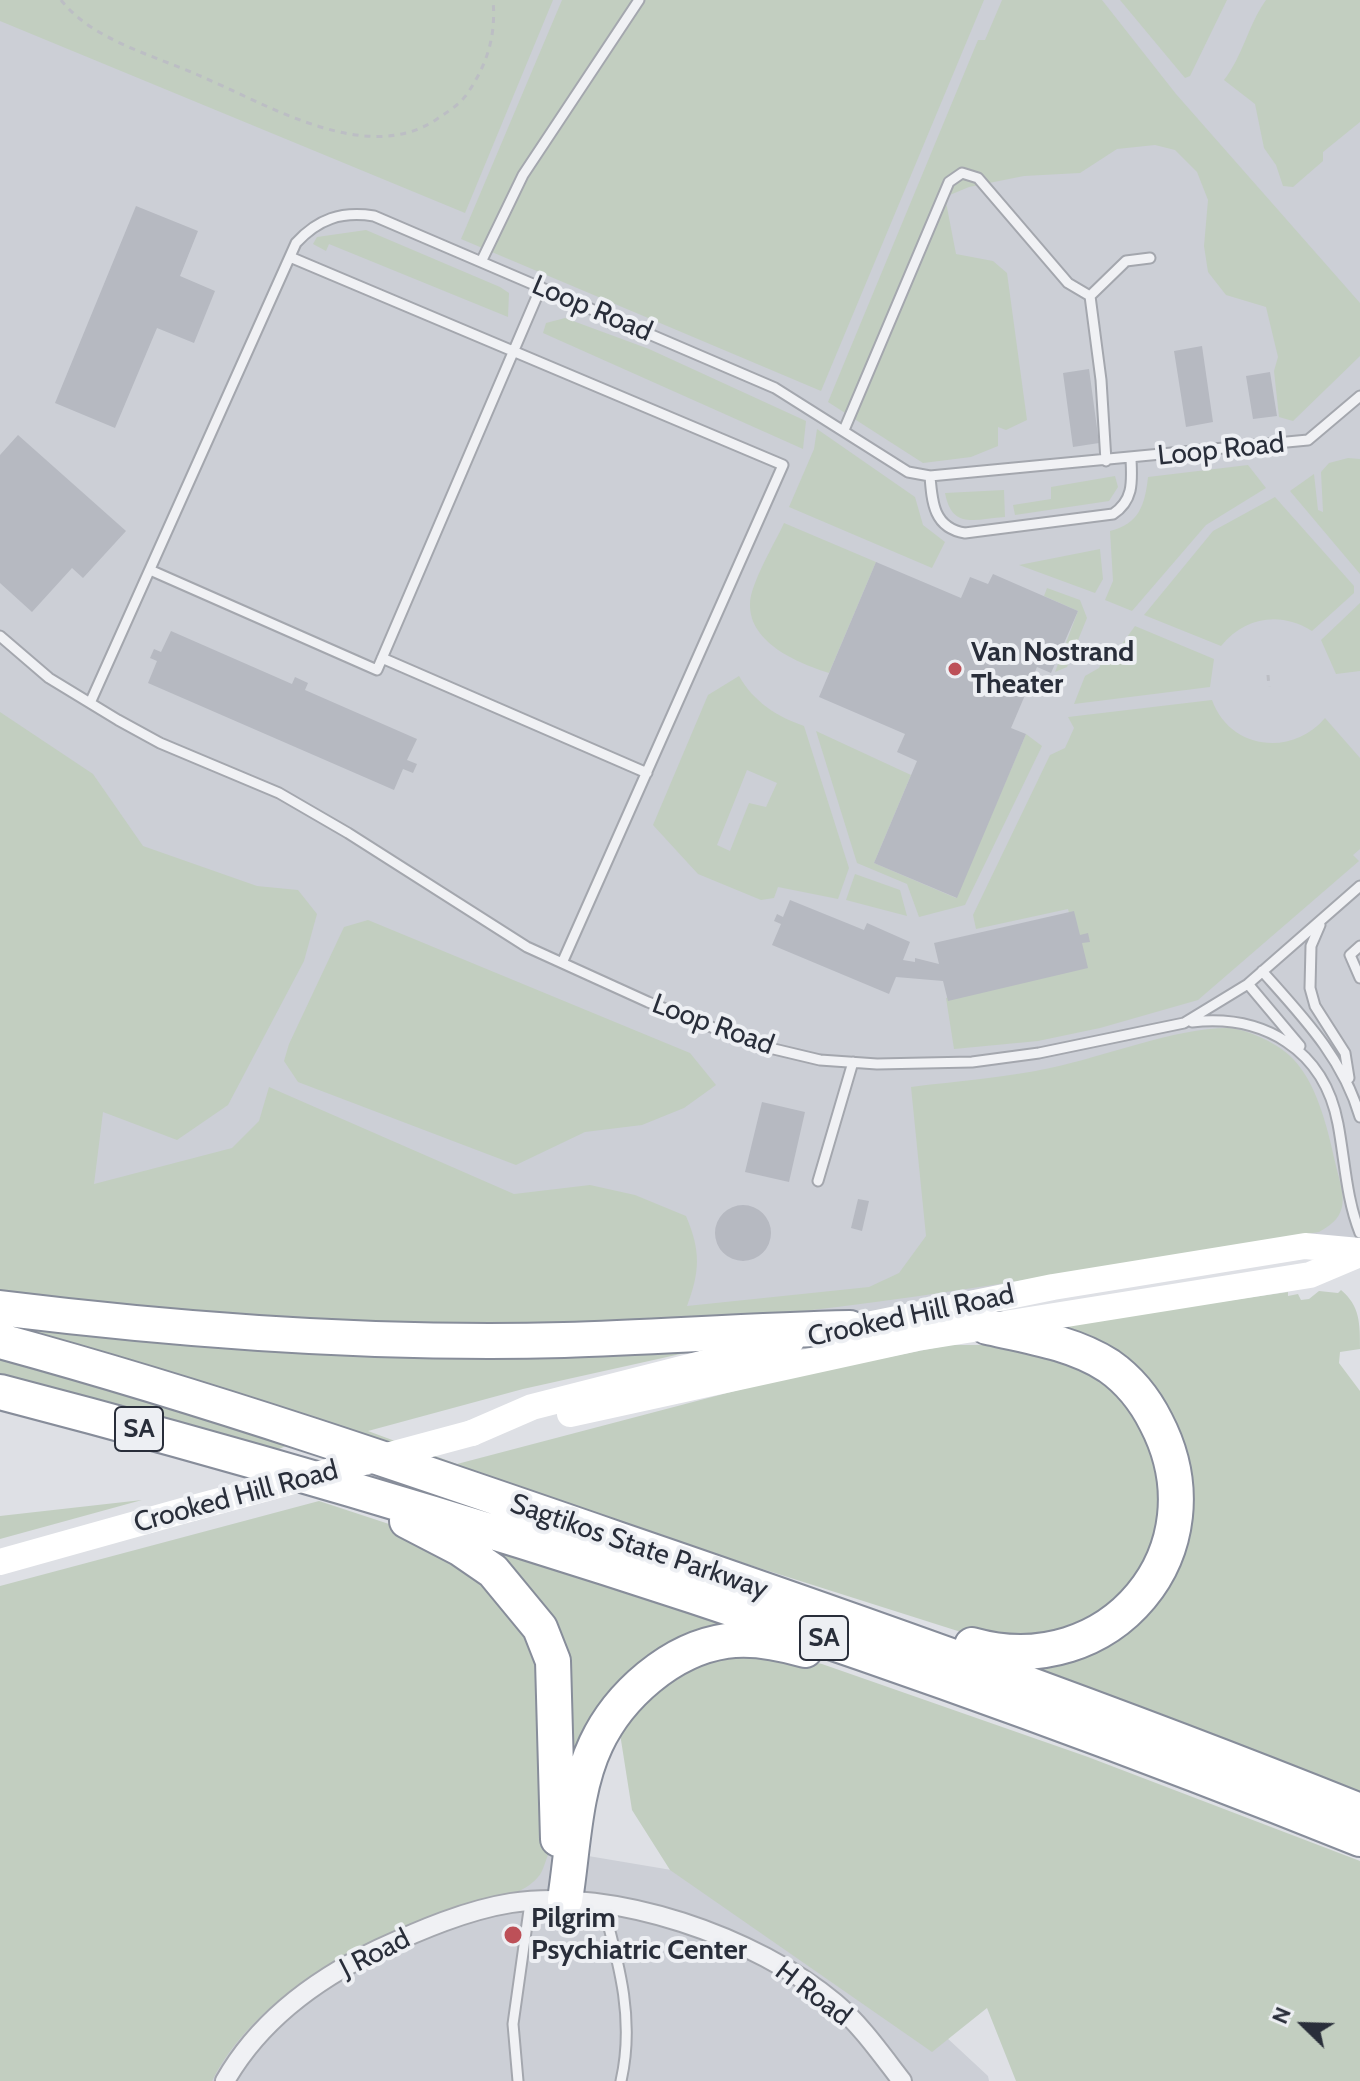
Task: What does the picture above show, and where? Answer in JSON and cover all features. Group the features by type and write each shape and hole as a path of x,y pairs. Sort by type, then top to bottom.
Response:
{"highway":[{"path":"0,1308 166,1327 382,1338 564,1340 850,1328"},
{"path":"816,1607 935,1633 1000,1652 1039,1653 1098,1634 1116,1622 1146,1589 1168,1547 1176,1501 1170,1454 1152,1413 1126,1381 1092,1357 1055,1343 987,1327"},
{"name":"Sagtikos State Parkway","path":"0,1341 235,1410 816,1607 1112,1714 1360,1811"},
{"name":"Sagtikos State Parkway","path":"0,1392 277,1467 622,1570 1052,1718 1360,1839"},
{"path":"277,1467 424,1529 461,1549 493,1571 540,1628 553,1661 558,1836 565,1900"},
{"path":"565,1900 583,1784 595,1746 613,1714 635,1689 663,1667 695,1650 726,1641 796,1648 1052,1718"}],"main road":[{"name":"Crooked Hill Road","path":"472,1433 532,1407 626,1381 850,1328 1053,1287 1305,1246 1360,1253"},
{"name":"Crooked Hill Road","path":"0,1562 472,1433 903,1341 1310,1275 1360,1253"}],"street":[{"name":"J Road","path":"225,2081 239,2056 270,2022 308,1991 358,1959 407,1936 512,1903 565,1900"},
{"name":"H Road","path":"565,1900 621,1905 711,1935 795,1975 835,2003 870,2039 902,2081"}],"lane":[{"path":"481,262 523,175 639,0"},
{"path":"844,430 949,182 962,173 978,178 1068,283 1090,296"},
{"name":"Loop Road","path":"90,703 296,243 314,224 361,214 374,216 775,388 908,472 930,476 1308,440 1360,396"},
{"path":"290,257 783,465 562,963"},
{"path":"1090,296 1126,261 1150,258"},
{"path":"150,570 377,670 541,287"},
{"path":"1090,296 1106,461"},
{"path":"930,476 937,516 944,526 965,533 1113,514 1127,499 1132,488 1131,459"},
{"name":"Loop Road","path":"0,636 49,678 90,703 160,743 279,793 348,833 527,947 648,1002 757,1045 820,1060 972,1062 1039,1053 1184,1023 1248,984 1356,890"},
{"path":"382,658 647,773"},
{"path":"1356,890 1360,902"},
{"path":"1322,921 1311,946 1310,988 1315,1006 1345,1053 1350,1086 1360,1117"},
{"path":"1360,946 1350,955 1360,978"},
{"path":"1262,971 1322,1039 1350,1086"},
{"path":"1248,984 1311,1061 1335,1108 1350,1208 1360,1233"},
{"path":"1184,1023 1224,1018 1260,1028 1292,1043 1311,1061"},
{"path":"818,1181 853,1062"},
{"path":"518,2081 513,2024 530,1903"},
{"path":"603,1905 625,1988 627,2051 621,2081"}],"path":[{"path":"61,0 71,12 105,35 329,130 380,139 421,130 462,102 485,67 492,44 493,0"},
{"path":"1268,675 1269,687"}],"shaded area":[{"path":"0,0 1360,0 1360,1249 1019,1304 684,1329 0,1304"},
{"name":"Pilgrim Psychiatric Center","path":"517,1844 707,1876 874,1970 988,2076 989,2081 54,2081"}],"green space":[{"path":"0,0 553,0 465,213 0,21"},
{"path":"562,0 984,0 821,391 461,239"},
{"path":"1002,0 1102,0 1176,94 1360,303 1360,356 1293,421 1279,417 1274,371 1278,357 1266,307 1226,295 1208,272 1204,246 1208,200 1197,172 1175,150 1155,145 1117,149 1080,173 1024,176 969,187 945,197 956,254 993,261 1007,273 1027,420 1006,430 998,427 998,446 971,457 923,463 828,402 978,40 985,40"},
{"path":"1120,0 1227,0 1190,76 1185,78"},
{"path":"1266,0 1360,0 1360,122 1323,152 1323,161 1293,187 1283,186 1276,165 1264,148 1255,104 1224,80"},
{"path":"366,230 500,287 509,293 508,317 329,244 326,251 313,244 317,237"},
{"path":"565,318 649,349 806,421 803,449 543,333 546,323"},
{"path":"817,429 915,497 923,525 945,542 932,568 789,507 814,449"},
{"path":"1348,458 1360,459 1360,574 1290,491 1314,474 1318,510 1323,512 1321,472 1329,463"},
{"path":"1248,465 1266,488 1206,525 1132,611 1105,600 1113,581 1110,531 1128,524 1139,512 1148,477"},
{"path":"1115,476 1118,487 1109,501 1015,515 1013,505 1051,499 1051,487"},
{"path":"1004,490 1005,517 975,520 966,520 953,513 945,493"},
{"path":"1275,497 1354,586 1354,593 1312,631 1288,621 1264,620 1241,629 1221,646 1144,615 1213,531"},
{"path":"784,523 876,562 829,673 778,649 766,640 752,618 750,604 754,586"},
{"path":"1100,549 1103,579 1095,593 1019,565"},
{"path":"1047,588 1080,600 1087,618 1067,667 1055,672 1078,611 1044,596"},
{"path":"1360,603 1360,671 1336,674 1321,640"},
{"path":"1135,626 1214,659 1210,687 1074,704 1085,676 1099,668 1105,655 1114,655"},
{"path":"739,676 767,707 804,726 849,868 838,899 778,887 774,898 761,900 698,874 653,825 708,695","holes":["747,770 777,783 766,807 749,803 730,851 717,845"]},
{"path":"1212,700 1221,717 1233,729 1247,738 1263,742 1279,743 1296,739 1325,718 1360,758 1360,849 1353,855 1359,861 1198,1000 1100,1028 1038,1041 954,1049 946,998 1083,965 1068,909 976,929 973,915 1050,755 1065,748 1074,728 1068,717"},
{"path":"0,712 93,774 143,846 257,886 298,890 317,914 304,961 228,1105 177,1140 103,1112 94,1184 232,1148 259,1121 269,1087 514,1194 590,1185 635,1195 686,1216 697,1261 687,1306 869,1287 899,1273 926,1236 911,1087 1033,1071 1162,1038 1228,1028 1276,1045 1299,1065 1307,1078 1329,1137 1343,1196 1341,1212 1319,1232 919,1296 679,1323 509,1329 339,1324 0,1296"},
{"path":"816,731 911,775 874,863 956,898 1026,734 1042,746 965,905 919,917 907,884 857,863"},
{"path":"855,874 900,890 907,916 846,900"},
{"path":"368,920 690,1053 716,1085 684,1108 642,1125 585,1132 516,1165 298,1082 284,1061 289,1044 344,927"},
{"path":"1341,1290 1352,1302 1360,1331 1360,1349 1340,1352 1339,1363 1360,1391 1360,1798 1018,1667 1128,1630 1190,1470 1059,1325 1288,1292 1288,1296 1298,1294 1301,1300 1309,1299 1319,1291 1338,1293"},
{"path":"8,1318 694,1351 523,1389 368,1431 457,1464 788,1377 949,1345 1005,1345 1073,1361 1126,1392 1159,1446 1168,1505 1151,1568 1110,1614 1049,1641 983,1639 3,1328"},
{"path":"0,1351 292,1443 277,1450 0,1378"},
{"path":"142,1500 0,1539 0,1516"},
{"path":"319,1501 389,1524 467,1563 524,1621 549,1697 548,1855 541,1872 526,1887 507,1897 387,1936 323,1968 259,2018 225,2058 212,2081 0,2081 0,1586"},
{"path":"473,1540 765,1630 675,1643 569,1813 572,1706 563,1649"},
{"path":"754,1647 822,1664 1088,1757 1360,1861 1360,2081 1016,2081 987,2008 932,2052 670,1870 632,1810 618,1721 675,1667"}],"building":[{"path":"136,206 198,231 180,276 215,291 194,343 157,328 115,428 55,403"},
{"path":"1202,346 1213,422 1186,427 1174,351"},
{"path":"1089,369 1099,443 1073,447 1063,373"},
{"path":"1270,372 1277,416 1253,419 1246,376"},
{"path":"18,435 126,531 83,578 72,568 32,612 0,583 0,455"},
{"path":"876,562 961,598 970,577 988,584 993,574 1078,611 1051,673 1037,667 1011,728 1026,734 957,898 874,863 917,761 897,752 905,734 819,697"},
{"path":"171,631 292,684 295,677 308,683 305,690 417,739 407,760 417,764 413,773 403,769 394,790 148,683 157,661 150,658 154,649 161,652"},
{"path":"790,900 864,930 867,923 910,942 903,960 915,962 915,958 939,964 934,943 1074,911 1080,935 1088,933 1090,942 1082,943 1088,968 948,1001 943,981 896,977 889,994 772,945 781,924 774,921 777,914 783,917"},
{"path":"762,1102 805,1112 789,1182 745,1172"},
{"path":"858,1199 869,1201 862,1231 851,1228"},
{"path":"743,1205 763,1213 771,1233 763,1253 743,1261 723,1253 715,1233 723,1213"}],"place":[{"name":"Van Nostrand Theater","path":"955,669"},
{"name":"Pilgrim Psychiatric Center","path":"513,1935"}]}
